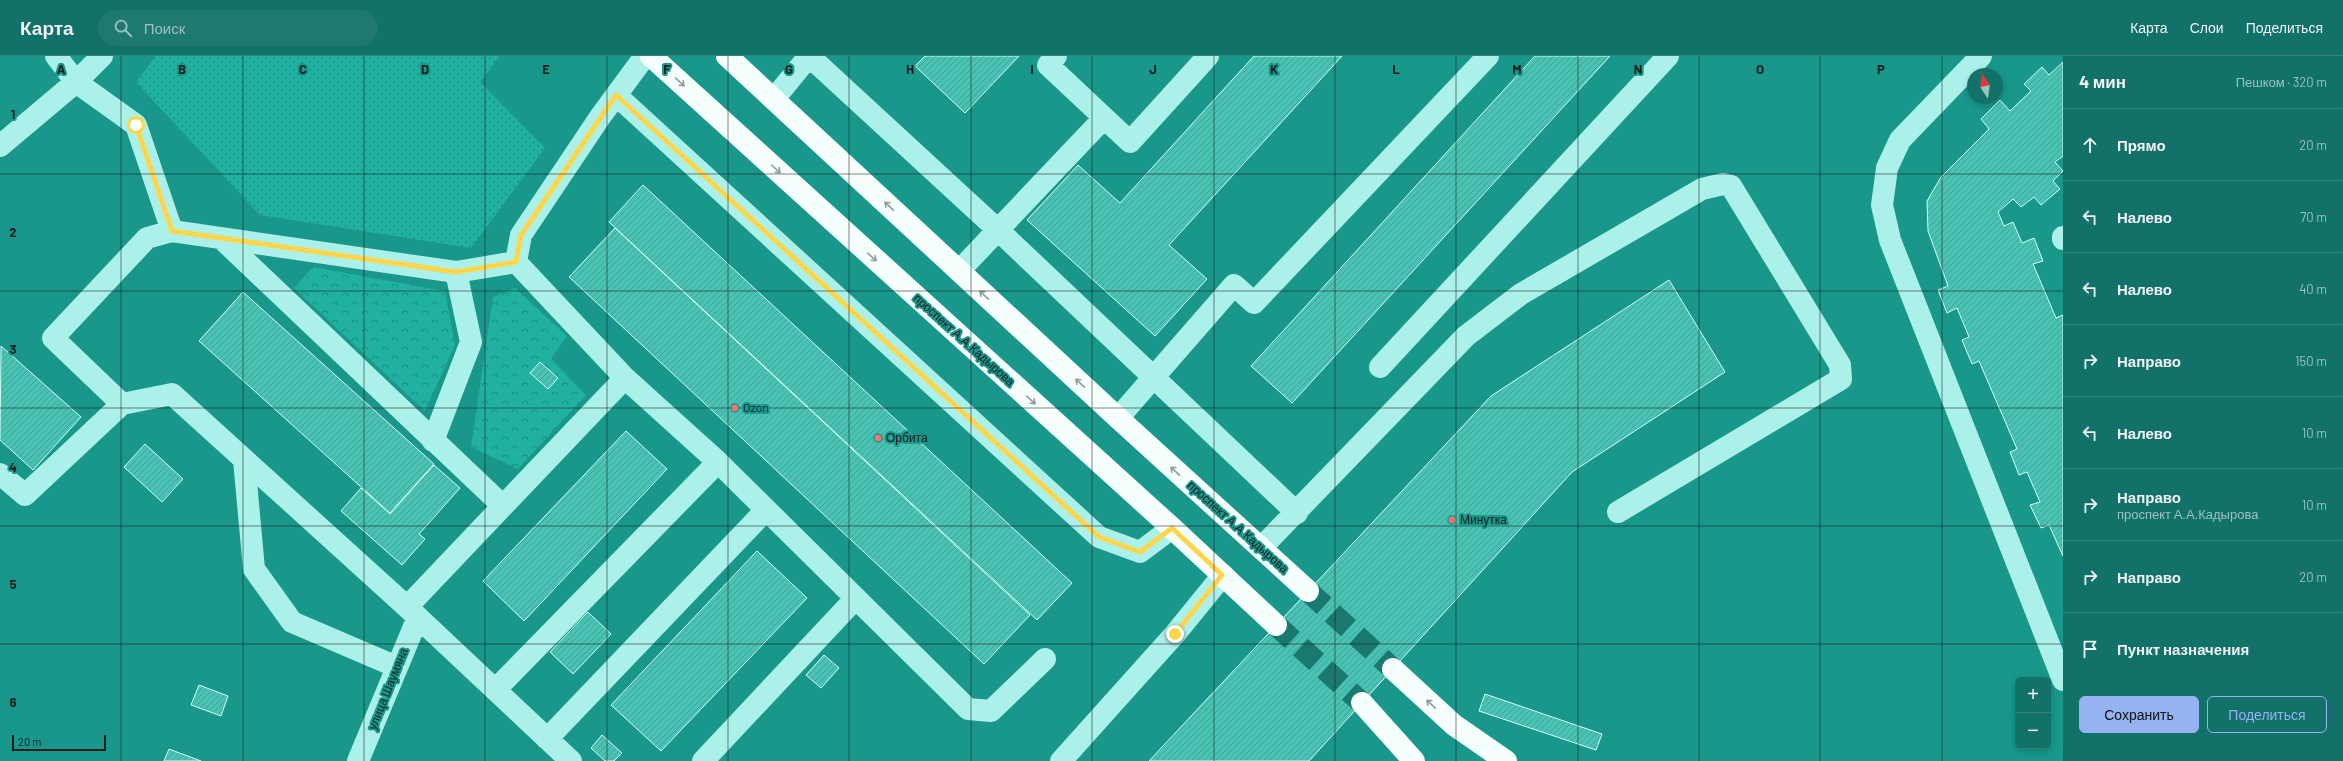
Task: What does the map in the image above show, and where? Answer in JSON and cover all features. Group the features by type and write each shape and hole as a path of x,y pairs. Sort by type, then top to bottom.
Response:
{"main road":[{"name":"проспект А.А.Кадырова","path":"651,56 1172,528 1276,625"},
{"name":"проспект А.А.Кадырова","path":"727,56 1118,418 1308,591"},
{"path":"1393,669 1454,725 1506,761"},
{"path":"1399,761 1362,703 1414,761"},
{"path":"1454,725 1524,761"}],"street":[{"path":"56,56 76,82 136,125 172,231"},
{"path":"0,146 76,82 102,56"},
{"path":"516,262 521,235 616,95 645,56"},
{"path":"1056,56 1048,65 1130,142 1208,56"},
{"path":"1118,418 1234,286 1254,303 1488,56"},
{"path":"1380,367 1668,56"},
{"path":"1981,56 1900,140 1887,168 1882,205 1890,240 2063,680"},
{"path":"774,99 809,57 998,230 1297,513"},
{"path":"616,95 1099,537 1140,552 1172,528"},
{"path":"960,271 1104,118"},
{"path":"1261,548 1297,513 1466,336 1521,294 1702,189 1723,184 1731,186 1840,365 1841,379 1618,512"},
{"path":"122,404 53,338 147,238 172,231 456,272 516,262"},
{"path":"222,239 503,506"},
{"path":"516,262 625,378 718,462 968,709 991,711 1045,659"},
{"path":"433,441 471,342 456,272"},
{"path":"412,612 503,506 625,378"},
{"path":"0,474 25,494 122,404 172,394 412,612 571,761"},
{"path":"244,460 254,569 292,622 397,667"},
{"path":"495,690 718,462"},
{"path":"547,739 766,510"},
{"path":"1061,761 1175,634 1222,575"},
{"path":"703,761 856,598"},
{"name":"улица Шаумяна","path":"358,761 397,667 412,612"}],"green space":[{"path":"156,56 500,56 480,82 545,148 471,248 260,215 136,82"},
{"path":"313,267 445,291 455,345 425,411 294,288"},
{"path":"515,288 567,336 551,359 586,395 518,469 471,447 493,297"}],"building":[{"path":"925,56 1019,56 965,113 915,66"},
{"path":"1254,56 1342,56 1169,245 1207,279 1155,336 1027,220 1078,165 1120,203"},
{"path":"1535,56 1610,56 1292,403 1251,366"},
{"path":"2063,62 2063,156 2055,162 2063,171 2053,181 2060,189 2041,205 2034,197 2021,207 2013,199 1998,212 2004,226 2013,222 2022,243 2034,238 2043,261 2033,264 2056,318 2063,315 2063,556 2049,525 2041,528 2030,505 2040,502 2027,472 2019,475 2010,452 2017,449 1979,361 1972,364 1962,340 1969,337 1957,308 1947,313 1938,290 1948,286 1928,231 1927,201 1941,177 1989,129 1981,119 1996,104 2003,103 2010,111 2031,91 2024,84 2042,67 2049,75"},
{"path":"643,185 1072,583 1037,620 609,222"},
{"path":"615,228 1030,615 984,664 569,277"},
{"name":"Минутка","path":"1669,280 1725,372 1572,472 1309,761 1149,761 1491,396"},
{"path":"243,292 434,464 390,513 199,341"},
{"path":"1,346 81,417 33,470 0,440"},
{"path":"540,362 558,378 548,389 530,373"},
{"path":"626,431 667,469 524,621 483,581"},
{"path":"145,444 183,479 162,502 124,467"},
{"path":"434,465 460,488 419,534 425,539 402,565 341,511 361,488 390,514"},
{"path":"757,551 807,598 661,751 611,705"},
{"path":"588,612 611,634 573,674 550,652"},
{"path":"824,655 839,668 821,688 806,675"},
{"path":"199,685 228,696 221,716 191,705"},
{"path":"1485,694 1602,734 1596,750 1479,711"},
{"path":"602,735 622,753 614,761 605,761 591,748"},
{"path":"169,749 201,761 164,761"}],"tunnel":[{"path":"1308,591 1393,669"},
{"path":"1276,625 1362,703"}],"place":[{"name":"Ozon","path":"735,408"},
{"name":"Орбита","path":"878,438"},
{"name":"Минутка","path":"1452,520"}],"route":[{"path":"136,125 172,231 456,272 516,262 521,235 616,95 1099,537 1140,552 1172,528 1222,575 1175,634"}]}
